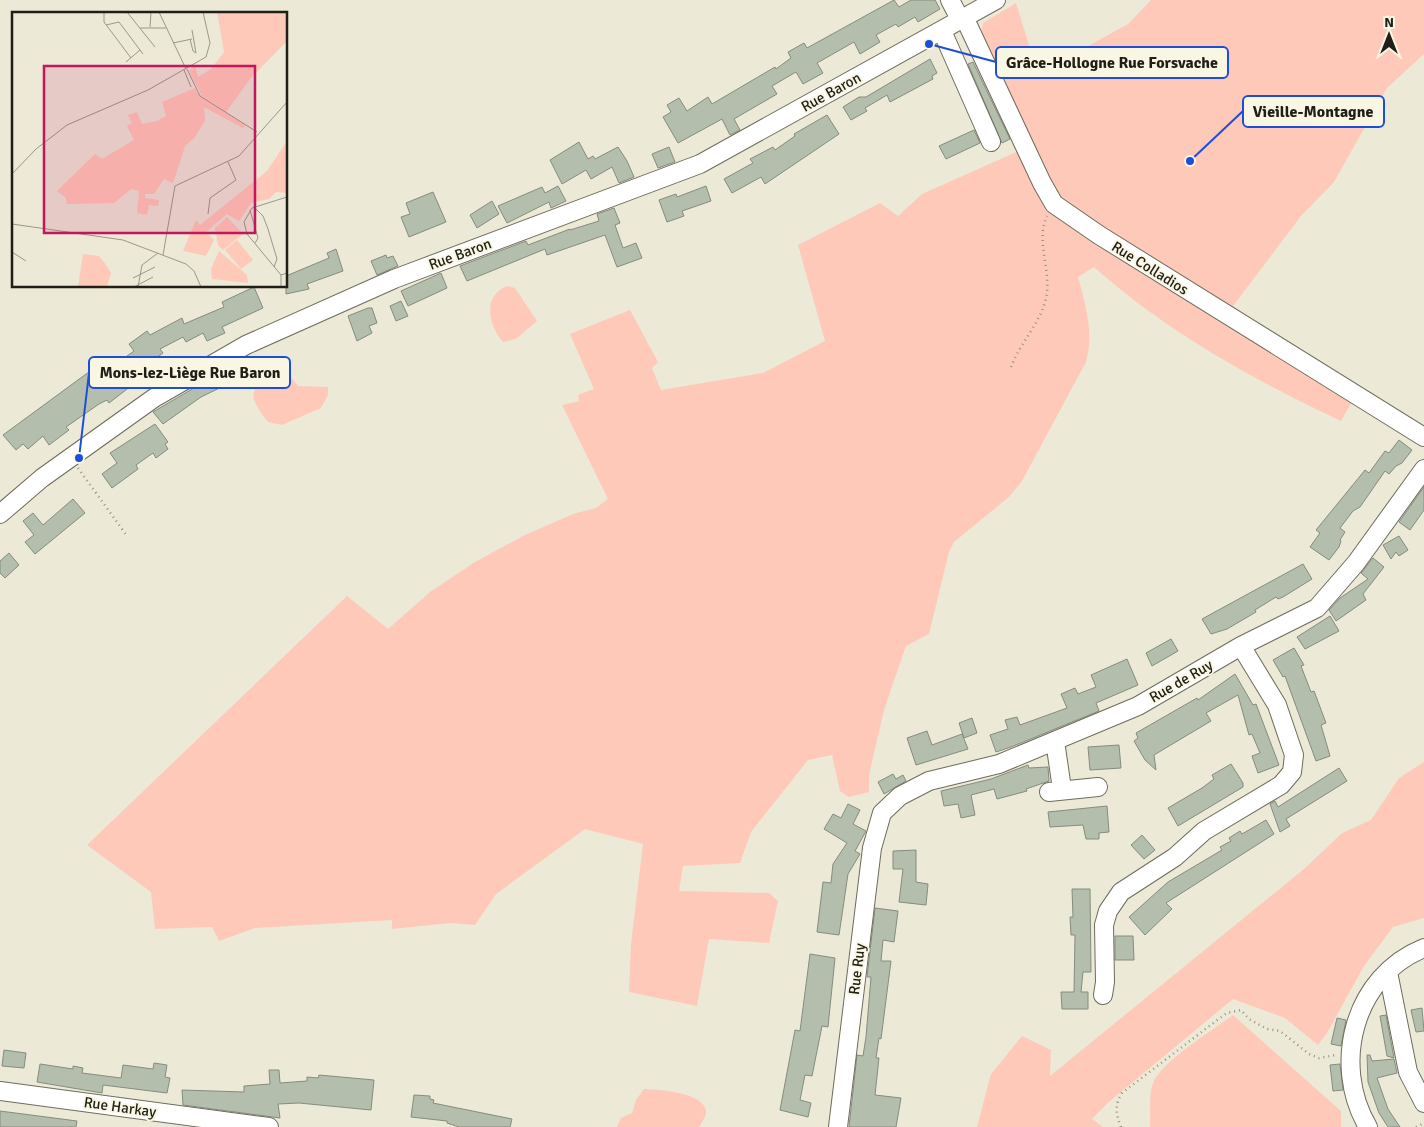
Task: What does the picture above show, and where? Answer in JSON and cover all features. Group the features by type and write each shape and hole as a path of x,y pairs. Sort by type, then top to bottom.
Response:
{"street":[{"name":"Rue Colladios","path":"950,0 963,20 1045,190 1054,204 1120,249 1424,437"},
{"name":"Rue Baron","path":"0,514 71,457 154,398 246,346 394,279 700,164 963,20 996,0"},
{"path":"942,31 991,142"},
{"name":"Rue de Ruy","path":"882,813 900,796 929,782 999,764 1138,706 1242,646 1317,608 1356,563 1424,469"},
{"path":"1103,995 1105,982 1106,916 1121,892 1175,857 1204,831 1281,785 1292,772 1294,755 1276,705 1242,646"},
{"path":"1055,741 1056,791 1098,787"},
{"name":"Rue Ruy","path":"838,1127 872,848 882,813"},
{"path":"1368,1127 1354,1095 1350,1069 1354,1026 1375,986 1388,972 1422,951"},
{"path":"1388,972 1408,1072 1424,1103"},
{"name":"Rue Harkay","path":"0,1091 269,1127"}],"path":[{"path":"1011,367 1018,349 1043,310 1048,278 1043,227 1054,204"},
{"path":"71,457 127,536"},
{"path":"1121,1127 1116,1112 1117,1100 1122,1093 1216,1021 1233,1011 1242,1010 1249,1018 1267,1029 1280,1031 1309,1054 1319,1058 1350,1053"},
{"path":"1416,1127 1424,1123"}],"shaded area":[{"path":"1151,0 1424,0 1424,54 1387,88 1334,182 1301,216 1230,310 1052,195 981,34 983,23 1016,3 1038,74 1128,24"},
{"path":"1021,150 1043,198 1044,206 1051,213 1190,302 1354,398 1341,421 1275,388 1212,353 1151,313 1094,267 1078,277 1089,330 1086,362 1022,481 1009,497 954,542 949,552 929,634 906,646 884,710 869,775 869,792 849,797 840,791 832,755 808,760 751,832 740,863 683,866 679,891 769,893 778,901 769,943 709,939 697,1006 629,992 631,944 643,844 585,829 496,894 475,925 450,923 392,929 392,920 255,928 219,941 212,927 155,929 151,892 87,845 347,596 388,629 430,592 475,562 523,536 573,514 596,508 608,499 562,405 579,401 578,395 594,389 570,334 630,310 658,362 652,368 661,390 763,373 825,341 798,245 880,203 898,216 922,194"},
{"path":"508,286 515,288 537,321 516,339 503,342 494,328 490,311 494,296"},
{"path":"286,371 298,386 328,387 328,395 321,408 282,425 268,422 255,402 253,395 259,385"},
{"path":"1424,762 1424,918 1393,927 1364,966 1327,1033 1318,1045 1285,1018 1233,999 1110,1101 1092,1119 1103,1127 977,1127 991,1074 1022,1036 1051,1050 1050,1076 1304,869 1342,833 1371,820 1399,778"},
{"path":"1233,1015 1341,1111 1341,1127 1150,1127 1152,1086 1159,1073 1178,1055"},
{"path":"644,1089 670,1091 699,1101 704,1106 706,1113 699,1127 617,1127 621,1118 632,1113 636,1100"}],"building":[{"path":"894,0 899,7 911,0 935,0 940,9 918,22 915,17 898,27 896,24 876,35 880,42 860,54 854,42 817,63 823,73 803,84 796,72 772,86 777,94 734,119 740,130 730,135 722,119 678,143 663,117 671,112 667,105 679,98 687,111 708,97 712,104 775,67 776,69 791,58 788,52 804,43 807,48"},
{"path":"930,59 937,73 932,76 933,79 890,102 887,95 865,108 867,111 851,120 843,107 859,97 866,97"},
{"path":"973,62 1010,139 1002,143 968,64"},
{"path":"827,115 839,134 765,184 761,177 732,193 724,179 753,163 750,159 773,147 775,150 795,136 794,134"},
{"path":"974,130 980,143 946,159 939,146"},
{"path":"579,142 588,159 593,156 595,159 618,147 634,177 619,183 612,167 591,179 586,170 562,184 550,160"},
{"path":"669,147 675,162 658,168 652,154"},
{"path":"558,186 566,201 551,208 549,202 507,223 498,206 542,187 545,193"},
{"path":"706,186 711,201 682,211 684,216 667,222 659,200 676,194 677,197"},
{"path":"433,192 446,222 409,237 401,217 410,214 406,203"},
{"path":"492,201 499,214 477,228 470,215"},
{"path":"614,208 620,223 615,225 623,248 636,243 642,258 617,267 605,235 547,255 545,249 467,281 460,266 526,241 528,245 570,229 599,221 597,214"},
{"path":"336,249 343,271 307,284 309,289 286,294 288,275 329,258 327,253"},
{"path":"386,255 387,258 393,256 398,266 377,275 371,261"},
{"path":"441,273 447,288 408,306 401,291"},
{"path":"254,288 263,308 222,327 225,333 207,341 203,333 186,342 183,337 160,349 163,353 136,373 140,379 109,403 107,400 99,404 66,427 69,430 49,445 43,436 28,449 23,444 16,450 3,435 97,366 102,374 134,351 129,344 147,331 150,335 182,318 184,324 224,307 222,302"},
{"path":"401,301 408,316 396,321 390,306"},
{"path":"372,308 377,323 369,326 372,333 357,341 348,316"},
{"path":"233,365 240,378 201,397 163,424 153,412"},
{"path":"155,424 168,442 165,444 168,449 156,458 153,453 136,465 138,469 112,488 102,474 117,463 110,453"},
{"path":"1399,440 1412,450 1402,463 1396,466 1389,474 1385,471 1360,507 1353,511 1340,528 1345,532 1340,540 1339,547 1329,560 1310,547 1320,533 1316,530 1365,470 1369,473 1385,451 1389,453"},
{"path":"1424,487 1424,510 1410,530 1399,522"},
{"path":"73,499 85,513 35,554 25,542 34,535 23,521 33,513 43,525"},
{"path":"1399,536 1408,550 1399,556 1396,552 1391,559 1383,545"},
{"path":"9,553 19,565 5,578 0,573 0,561"},
{"path":"1373,558 1384,567 1363,594 1366,600 1336,621 1329,610 1340,598 1368,579 1361,573"},
{"path":"1303,564 1312,579 1283,597 1278,599 1276,597 1255,610 1256,612 1227,629 1211,634 1202,619"},
{"path":"1330,616 1339,631 1305,649 1297,637"},
{"path":"1171,639 1178,651 1152,666 1146,653"},
{"path":"1294,648 1304,665 1301,666 1311,692 1314,691 1326,723 1321,725 1330,756 1316,761 1285,676 1283,677 1273,660"},
{"path":"1127,659 1138,685 1096,703 1099,711 996,752 990,735 1008,729 1005,720 1017,717 1020,725 1067,708 1061,694 1075,688 1078,694 1096,687 1091,675"},
{"path":"1235,674 1253,705 1256,704 1279,765 1258,773 1252,756 1260,753 1252,734 1249,735 1238,695 1206,713 1211,721 1154,755 1156,770 1145,760 1134,741 1138,738 1136,733 1197,698 1198,700"},
{"path":"972,718 977,733 964,738 959,723"},
{"path":"927,731 932,745 962,734 968,749 916,765 907,738"},
{"path":"1119,745 1121,768 1090,770 1088,747"},
{"path":"1231,764 1243,783 1243,787 1178,826 1168,808 1202,788 1214,779 1212,775"},
{"path":"1028,765 1029,768 1048,767 1049,781 1026,789 1027,791 997,799 994,789 971,795 975,815 961,818 958,804 944,806 941,791 991,779"},
{"path":"1339,768 1347,781 1286,819 1290,826 1280,832 1270,804 1275,801 1278,807"},
{"path":"893,774 896,779 903,775 906,781 884,794 878,782"},
{"path":"848,804 860,810 853,824 866,831 855,851 860,854 848,874 839,935 817,932 823,882 831,883 833,864 847,843 824,829 833,814 841,818"},
{"path":"1107,806 1109,832 1099,833 1099,839 1086,839 1083,825 1050,827 1048,812"},
{"path":"1266,820 1274,834 1166,903 1172,909 1145,935 1129,917 1168,882 1222,850 1220,847 1231,841 1229,838 1240,831 1242,834"},
{"path":"1142,835 1155,850 1144,859 1131,845"},
{"path":"916,850 916,882 928,884 926,905 899,902 903,869 893,869 893,851"},
{"path":"1072,889 1090,889 1091,972 1083,972 1081,992 1088,992 1088,1009 1062,1009 1061,992 1074,992 1075,935 1071,935 1070,917 1073,917"},
{"path":"875,908 898,911 894,942 883,940 881,961 891,961 881,1039 879,1038 876,1058 879,1058 875,1095 901,1098 896,1127 849,1127 857,1055 863,1056 866,1037 871,977 867,977"},
{"path":"1115,936 1133,936 1134,960 1115,960"},
{"path":"810,954 835,958 828,1027 822,1026 812,1076 805,1075 800,1100 811,1103 808,1117 780,1110 795,1030 800,1031"},
{"path":"1422,1008 1424,1031 1416,1032 1411,1010"},
{"path":"1386,1015 1394,1058 1387,1056 1380,1016"},
{"path":"1337,1018 1346,1020 1341,1046 1331,1044"},
{"path":"4,1050 26,1053 24,1068 2,1066"},
{"path":"1367,1055 1370,1055 1372,1061 1394,1059 1397,1073 1377,1078 1388,1109 1400,1127 1388,1127 1379,1113 1368,1082"},
{"path":"154,1063 167,1065 165,1077 170,1078 167,1093 103,1085 102,1093 37,1082 40,1064 73,1069 73,1066 83,1068 82,1073 121,1078 123,1065 153,1069"},
{"path":"1340,1064 1343,1090 1333,1091 1330,1065"},
{"path":"269,1070 279,1070 280,1083 307,1081 307,1077 318,1078 319,1075 374,1080 371,1110 299,1103 278,1104 280,1118 183,1105 182,1090 244,1092 244,1086 270,1084"},
{"path":"414,1095 430,1096 430,1099 434,1100 433,1103 512,1119 510,1127 459,1127 447,1123 447,1121 411,1117"},
{"path":"0,1111 77,1121 76,1127 0,1127"}],"place":[{"name":"Grâce-Hollogne Rue Forsvache","path":"929,44"},
{"name":"Vieille-Montagne","path":"1190,161"},
{"name":"Mons-lez-Liège Rue Baron","path":"79,458"}]}
